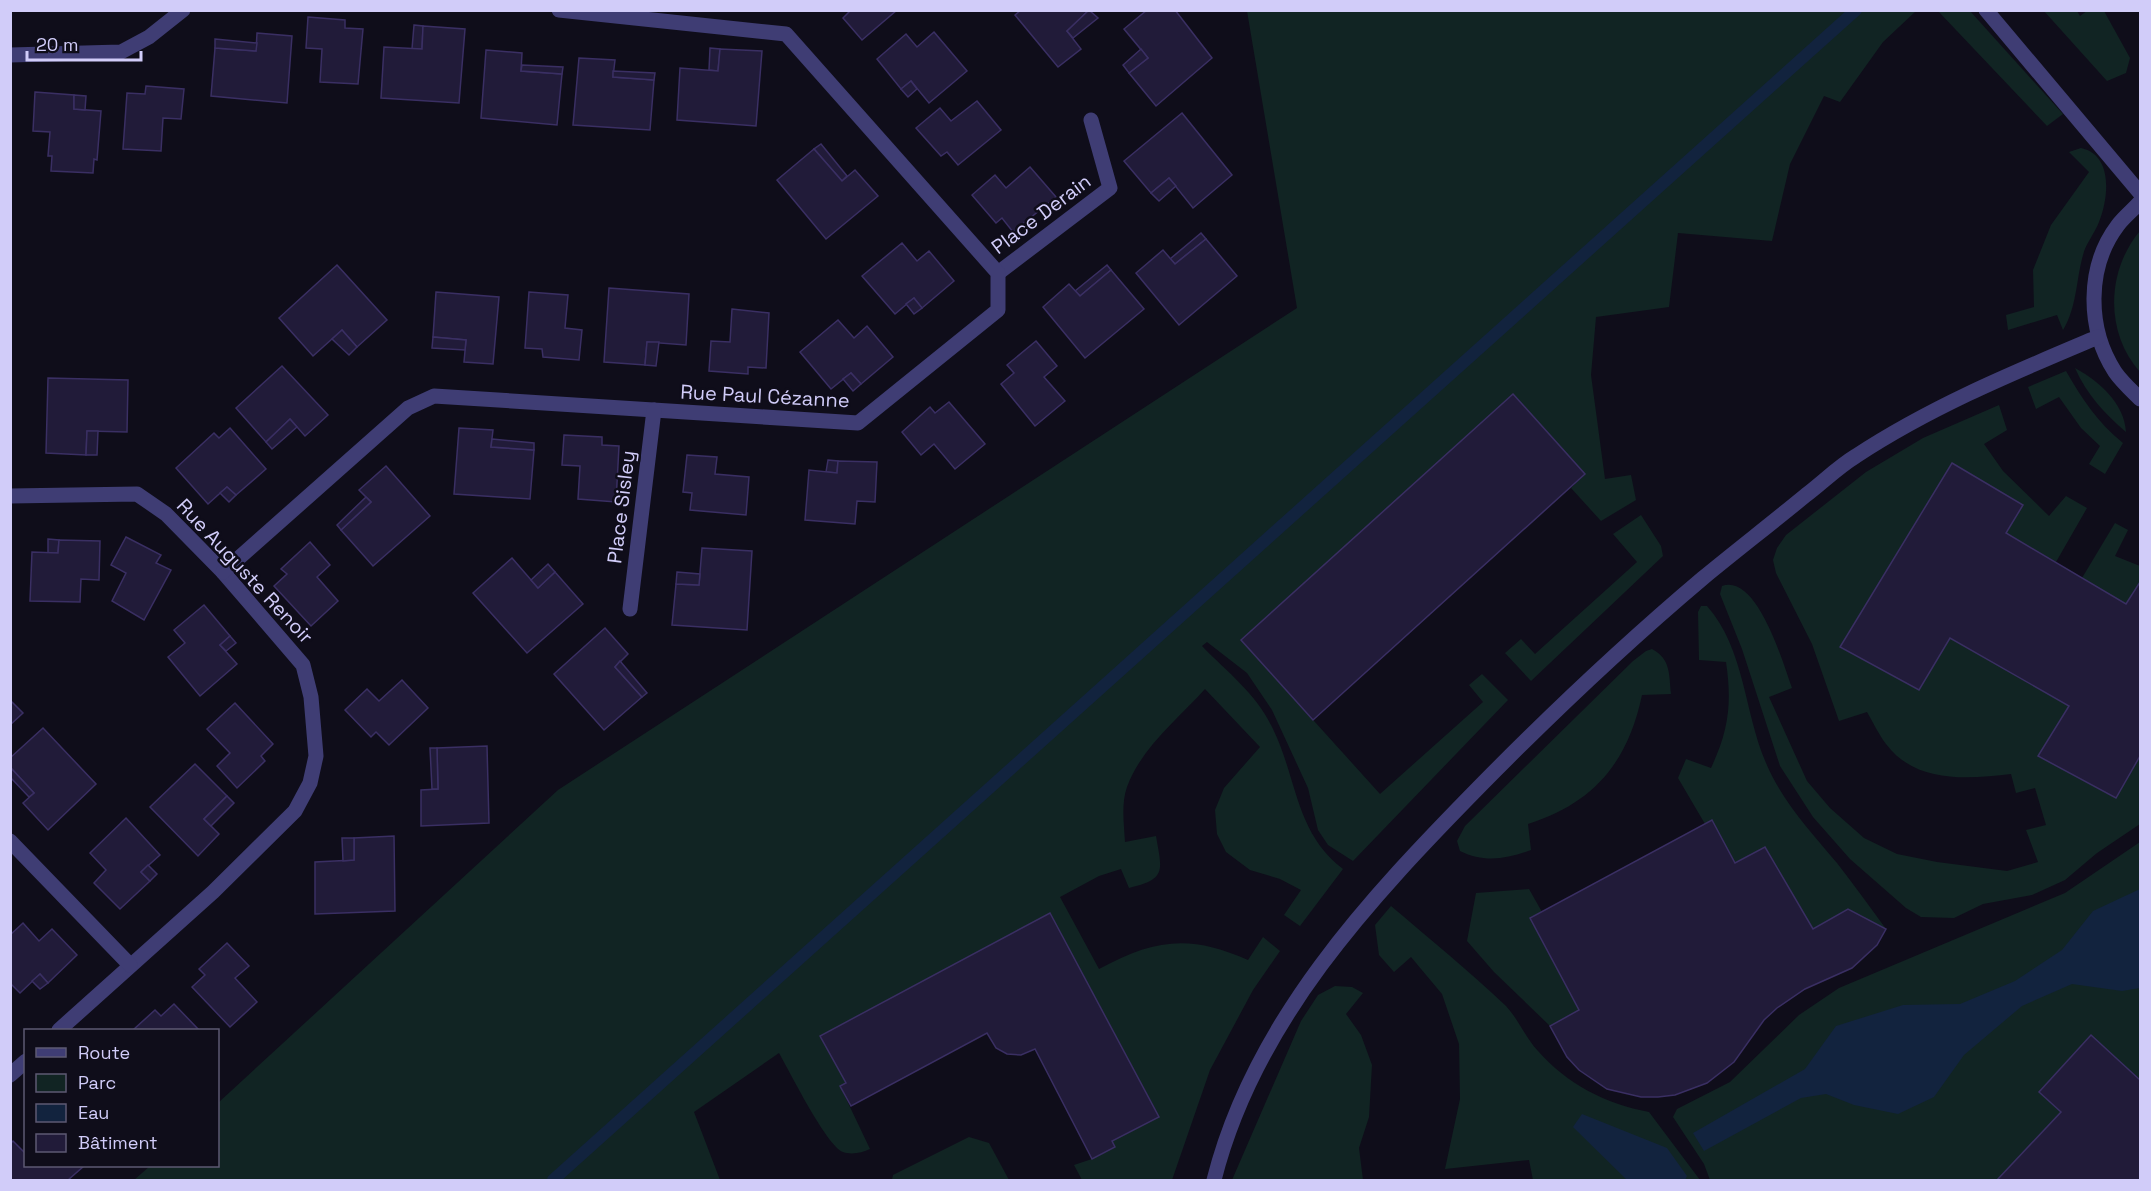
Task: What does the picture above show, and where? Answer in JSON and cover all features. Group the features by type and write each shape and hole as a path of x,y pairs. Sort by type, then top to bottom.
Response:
{"street":[{"path":"10,55 121,52 149,38 183,10"},
{"path":"559,10 786,34 998,273"},
{"path":"1986,10 2140,193"},
{"name":"Place Derain","path":"998,273 1110,188 1091,120"},
{"path":"2140,202 2117,226 2100,260 2093,299 2098,337 2116,373 2140,399"},
{"name":"Rue Paul Cézanne","path":"223,572 408,408 434,396 858,423 998,310 998,273"},
{"path":"1214,1180 1233,1119 1259,1062 1289,1010 1327,957 1419,850 1581,685 1730,556 1853,458 1924,416 2001,376 2098,337"},
{"name":"Place Sisley","path":"630,609 654,410"},
{"name":"Rue Auguste Renoir","path":"10,496 137,494 166,514 223,572 303,665 311,697 316,756 310,783 295,811 213,892 60,1029"},
{"path":"10,841 130,965"},
{"path":"10,1075 24,1063"}],"green space":[{"path":"1247,11 1916,11 1883,42 1840,102 1824,96 1790,164 1772,241 1678,233 1669,307 1596,317 1591,375 1605,479 1631,475 1636,500 1601,521 1571,488 1585,474 1513,394 1241,640 1380,794 1483,702 1469,685 1482,674 1508,700 1353,861 1328,845 1318,830 1308,788 1272,710 1247,673 1207,642 1202,646 1241,684 1266,716 1281,748 1306,822 1315,839 1343,869 1300,926 1284,915 1301,890 1280,879 1250,870 1226,852 1217,834 1215,810 1224,788 1260,747 1205,689 1141,759 1125,794 1123,814 1125,842 1156,836 1160,865 1156,877 1129,888 1121,869 1099,876 1060,897 1099,969 1137,951 1172,944 1208,946 1248,960 1263,937 1280,951 1253,990 1210,1070 1172,1180 1082,1180 1074,1165 1092,1159 1112,1141 1159,1116 1050,913 821,1036 846,1083 840,1086 870,1149 864,1152 846,1153 836,1147 818,1123 779,1053 694,1112 720,1180 134,1180 149,1167 219,1167 219,1102 558,790 1297,308"},
{"path":"1938,11 1970,11 2063,114 2047,126"},
{"path":"2044,11 2077,11 2080,16 2087,11 2104,11 2130,58 2126,73 2107,81"},
{"path":"2081,148 2091,152 2099,159 2106,178 2106,189 2099,222 2083,255 2074,303 2068,321 2063,330 2057,315 2008,330 2006,315 2034,307 2033,270 2051,225 2089,172 2069,152"},
{"path":"2140,231 2140,372 2120,339 2114,302 2121,264"},
{"path":"2075,368 2109,394 2121,412 2126,432 2097,403"},
{"path":"2066,371 2091,410 2123,443 2105,474 2089,464 2100,446 2081,428 2059,397 2036,409 2028,387"},
{"path":"1999,405 2007,430 1984,444 2003,471 2049,516 2066,496 2087,508 2056,562 2006,533 2023,505 1952,463 1840,647 1919,689 1950,638 2069,706 2038,756 2116,798 2140,756 2140,824 2097,853 2065,880 2032,895 1983,904 1954,918 1921,917 1906,908 1850,859 1813,817 1780,766 1742,649 1720,594 1722,586 1735,586 1746,593 1757,606 1775,641 1792,688 1769,697 1807,781 1830,808 1864,838 1897,854 1937,862 2007,871 2038,862 2026,830 2046,825 2035,788 2016,793 2011,774 1960,777 1927,772 1898,757 1883,740 1867,712 1839,721 1812,644 1776,573 1773,560 1777,548 1786,535 1866,472 1923,438"},
{"path":"1641,515 1661,546 1663,556 1531,681 1505,653 1521,639 1535,654 1637,562 1613,534"},
{"path":"2115,523 2128,530 2115,556 2140,566 2140,582 2126,604 2082,578"},
{"path":"1701,606 1707,606 1720,623 1729,642 1737,661 1759,743 1780,790 1886,929 1848,909 1813,929 1765,847 1735,863 1712,821 1705,824 1678,778 1686,759 1711,768 1722,741 1728,716 1729,691 1726,662 1699,660 1698,612"},
{"path":"1652,649 1666,663 1671,694 1642,695 1628,740 1604,777 1572,804 1528,824 1531,850 1513,856 1495,858 1478,857 1460,851 1457,841 1465,826 1633,661"},
{"path":"2140,842 2140,1080 2091,1035 2039,1092 2061,1112 1997,1180 1710,1180 1704,1164 1673,1117 1677,1109 1730,1082 1799,1015 1839,988 2065,893"},
{"path":"1529,889 1542,912 1579,1010 1550,1026 1494,972 1467,941 1476,893"},
{"path":"1391,906 1506,1006 1533,1046 1549,1063 1588,1091 1618,1104 1649,1112 1700,1180 1533,1180 1529,1160 1445,1169 1460,1099 1459,1044 1442,994 1411,957 1394,972 1379,955 1375,925"},
{"path":"1335,986 1352,987 1363,993 1346,1014 1361,1035 1372,1065 1369,1117 1359,1148 1363,1180 1232,1180 1301,1021 1318,995"},
{"path":"969,1137 989,1143 1009,1180 892,1180 893,1175"}],"water":[{"path":"2140,889 2140,988 2122,991 2072,984 2022,1006 1964,1055 1934,1097 1898,1114 1854,1105 1826,1094 1801,1098 1704,1151 1693,1133 1805,1069 1836,1026 1903,1005 1960,1004 2015,981 2062,950 2093,911"},
{"path":"1582,1114 1667,1148 1687,1176 1685,1180 1627,1180 1573,1127"}],"building":[{"path":"851,10 897,10 862,40 843,18"},
{"path":"1021,10 1089,10 1067,31 1081,49 1058,67 1015,15"},
{"path":"1089,10 1098,18 1073,38 1067,31"},
{"path":"1147,10 1175,10 1212,58 1156,106 1129,73 1148,58 1124,29"},
{"path":"308,17 345,20 345,28 363,29 358,84 320,82 322,49 306,48"},
{"path":"414,25 423,26 422,49 412,49"},
{"path":"423,26 465,29 459,103 381,98 384,47 422,49"},
{"path":"934,32 967,71 929,103 911,81 901,89 877,59 906,34 917,47"},
{"path":"257,33 292,36 287,103 211,96 215,48 256,51"},
{"path":"215,39 257,43 256,51 215,48"},
{"path":"710,48 720,49 718,71 709,70"},
{"path":"720,49 762,51 756,126 677,120 680,68 718,71"},
{"path":"1141,49 1148,58 1129,73 1123,65"},
{"path":"486,50 522,53 521,71 562,74 557,125 481,118"},
{"path":"579,58 615,60 613,77 654,80 650,130 573,125"},
{"path":"522,65 563,67 562,74 521,71"},
{"path":"613,71 655,73 654,80 613,77"},
{"path":"911,81 917,89 908,97 901,89"},
{"path":"146,86 184,89 181,119 163,118 161,151 123,149 127,93 145,94"},
{"path":"35,92 74,95 74,109 101,111 97,160 94,159 93,173 51,171 52,156 48,156 50,132 33,131"},
{"path":"74,95 86,96 85,110 74,109"},
{"path":"977,101 1001,130 958,165 947,152 941,156 916,128 940,108 951,121"},
{"path":"1182,113 1232,175 1193,208 1169,178 1151,193 1124,161"},
{"path":"821,144 847,176 842,181 814,149"},
{"path":"814,149 842,181 855,170 878,196 826,239 777,180"},
{"path":"1030,167 1056,197 1013,232 1002,218 996,223 972,195 995,175 1006,188"},
{"path":"1169,178 1176,186 1159,201 1151,193"},
{"path":"1201,233 1206,239 1175,264 1170,259"},
{"path":"1206,239 1237,276 1179,325 1136,273 1163,250 1175,264"},
{"path":"902,243 917,261 929,251 954,281 922,308 914,298 895,314 862,276"},
{"path":"337,265 387,320 357,347 342,330 313,356 279,318"},
{"path":"1107,265 1111,270 1080,296 1075,291"},
{"path":"1111,270 1144,309 1085,358 1043,307 1069,284 1080,296"},
{"path":"609,288 689,294 686,345 647,342 645,365 604,362"},
{"path":"436,292 499,297 493,364 464,362 466,340 433,337"},
{"path":"529,292 568,295 565,328 582,330 579,360 543,357 542,349 525,348"},
{"path":"914,298 922,308 914,314 906,304"},
{"path":"732,309 769,313 766,368 748,367 748,374 709,371 711,341 730,342"},
{"path":"838,320 854,338 867,326 893,357 861,384 851,373 831,389 800,352"},
{"path":"342,330 357,347 349,355 332,339"},
{"path":"433,337 466,340 465,350 432,348"},
{"path":"1036,341 1057,366 1044,377 1065,401 1035,426 1001,384 1014,373 1007,365"},
{"path":"647,342 659,342 656,366 645,365"},
{"path":"282,366 328,415 305,436 290,419 266,442 236,408"},
{"path":"851,373 861,384 853,391 843,379"},
{"path":"48,378 128,380 127,432 87,431 86,455 46,453"},
{"path":"1513,394 1585,474 1313,720 1241,640"},
{"path":"949,402 985,444 955,469 934,444 921,455 902,432 930,407 935,413"},
{"path":"290,419 297,427 272,449 266,442"},
{"path":"230,428 266,469 236,495 227,487 208,504 176,468 214,433 219,438"},
{"path":"459,428 493,430 491,447 534,450 530,499 454,494"},
{"path":"87,431 98,431 97,455 86,455"},
{"path":"564,435 602,437 602,445 619,446 616,502 578,499 580,466 562,465"},
{"path":"492,439 534,443 534,450 491,447"},
{"path":"687,455 717,457 715,474 749,477 746,515 690,510 692,493 683,492"},
{"path":"828,460 838,461 837,473 826,472"},
{"path":"838,461 877,462 875,502 857,501 855,524 805,520 809,470 837,473"},
{"path":"1952,463 2023,505 2006,533 2126,604 2140,582 2140,756 2116,798 2038,756 2069,706 1950,638 1919,690 1840,647"},
{"path":"386,466 430,516 373,566 341,530 371,502 359,490"},
{"path":"227,487 236,495 229,502 220,493"},
{"path":"366,497 371,502 341,530 337,525"},
{"path":"126,537 161,555 156,563 171,570 144,620 112,601 126,573 111,565"},
{"path":"48,539 59,540 58,553 48,553"},
{"path":"59,540 100,541 99,580 81,579 80,602 30,601 32,552 58,553"},
{"path":"310,542 330,565 317,577 338,601 311,626 274,586 287,574 281,569"},
{"path":"702,548 752,551 747,630 672,625 676,584 699,585"},
{"path":"512,558 538,588 555,572 583,604 527,653 473,593"},
{"path":"548,564 555,572 538,588 531,580"},
{"path":"677,572 700,574 699,585 676,584"},
{"path":"204,605 230,636 220,645 237,664 200,696 168,657 185,643 174,630"},
{"path":"605,628 628,654 615,667 642,697 604,730 554,674"},
{"path":"230,636 236,643 226,651 220,645"},
{"path":"620,661 647,693 642,697 615,667"},
{"path":"402,680 428,708 389,745 376,732 371,737 345,710 367,689 379,701"},
{"path":"10,700 23,713 10,725"},
{"path":"235,703 273,744 261,756 265,761 237,788 217,766 230,753 207,729"},
{"path":"43,728 96,784 48,830 23,803 34,793 10,767 10,758"},
{"path":"487,746 489,823 421,826 421,790 438,789 437,748"},
{"path":"430,748 437,748 438,789 432,789"},
{"path":"195,764 227,796 204,819 219,834 198,856 150,807"},
{"path":"10,767 34,793 29,797 10,777"},
{"path":"227,796 234,803 211,826 204,819"},
{"path":"126,818 160,855 141,872 150,881 120,909 94,883 106,870 90,853"},
{"path":"1712,820 1735,863 1765,847 1813,929 1848,909 1886,929 1877,945 1852,968 1805,989 1777,1008 1764,1020 1734,1062 1707,1083 1675,1095 1658,1097 1641,1097 1607,1089 1579,1070 1567,1057 1550,1026 1579,1010 1530,918"},
{"path":"394,836 395,911 315,914 315,862 354,860 354,838"},
{"path":"342,838 354,838 354,860 343,861"},
{"path":"148,865 157,874 150,881 141,872"},
{"path":"1050,913 1159,1117 1112,1141 1115,1147 1092,1159 1035,1049 1021,1055 1007,1054 996,1048 987,1033 851,1106 840,1086 846,1083 820,1036"},
{"path":"23,923 39,941 52,929 77,955 48,983 40,974 20,993 10,983 10,935"},
{"path":"227,943 249,966 235,978 257,1002 230,1027 192,987 205,975 199,969"},
{"path":"40,974 48,983 40,989 32,981"},
{"path":"174,1004 198,1029 134,1029 155,1010 161,1016"},
{"path":"2091,1035 2140,1080 2140,1180 1997,1180 2061,1112 2039,1092"},
{"path":"13,1141 24,1152 24,1167 83,1167 68,1180 10,1180 10,1144"}],"waterway":[{"path":"553,1180 1856,10"}]}
